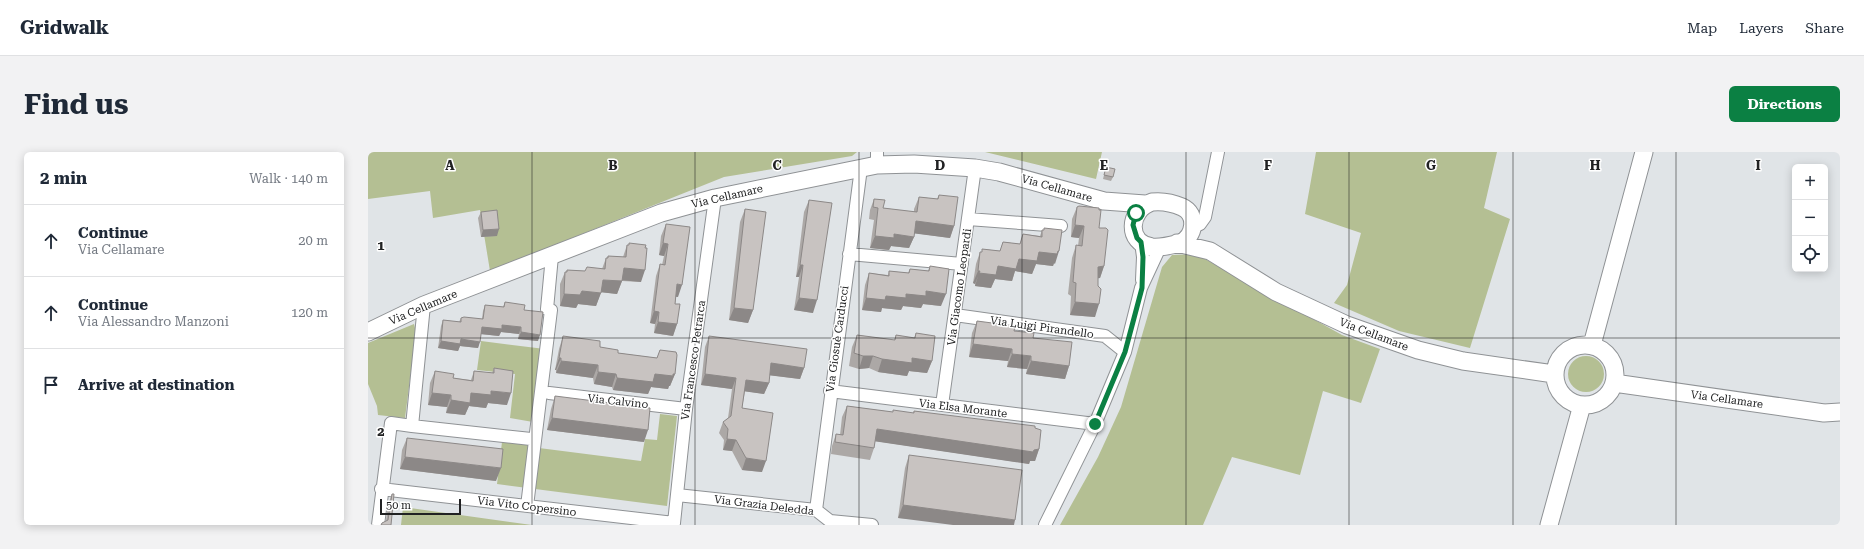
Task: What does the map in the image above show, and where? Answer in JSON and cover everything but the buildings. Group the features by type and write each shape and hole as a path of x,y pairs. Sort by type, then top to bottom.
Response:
{"street":[{"path":"1191,220 1200,224 1205,217 1218,152"},
{"path":"1592,345 1644,152"},
{"name":"Via Cellamare","path":"368,332 424,305 662,213 715,198 871,162 975,168 999,172 1104,201 1145,204 1158,202 1176,205 1186,210 1210,251"},
{"name":"Via Giosuè Carducci","path":"816,510 830,391 849,254 871,162"},
{"name":"Via Giacomo Leopardi","path":"942,405 975,168"},
{"name":"Via Francesco Petrarca","path":"674,523 686,408 715,198"},
{"name":"Via Cellamare","path":"1104,201 1133,225 1137,238 1141,242 1153,247 1160,247 1187,239 1191,220"},
{"path":"1133,225 1136,213 1145,204"},
{"path":"968,219 1060,226"},
{"path":"1141,242 1143,257 1142,288"},
{"name":"Via Cellamare","path":"1177,243 1210,251 1276,292 1347,325 1404,345 1463,361 1554,374"},
{"path":"1045,525 1095,424 1125,352 1142,288 1160,247"},
{"path":"849,254 962,264"},
{"path":"527,506 551,310 547,309 552,256"},
{"path":"412,426 424,305"},
{"name":"Via Luigi Pirandello","path":"955,315 1105,336 1125,352"},
{"path":"1578,345 1592,345 1605,352 1611,359 1615,374 1614,383 1610,392 1603,399 1594,404 1582,405 1573,403 1562,395 1556,383 1554,374 1557,361 1566,350 1578,345"},
{"name":"Via Cellamare","path":"1614,383 1824,413 1840,412"},
{"name":"Via Elsa Morante","path":"830,391 1095,424"},
{"name":"Via Calvino","path":"549,393 686,408"},
{"path":"1549,525 1582,405"},
{"path":"378,525 381,489 391,423 531,438"},
{"name":"Via Vito Copersino","path":"381,489 527,506 605,520 674,523"},
{"name":"Via Grazia Deledda","path":"677,495 816,510 829,523 872,525"}],"green space":[{"path":"368,152 857,152 852,156 724,177 490,271 480,210 433,218 430,191 368,199"},
{"path":"985,152 1102,152 1096,179"},
{"path":"1316,152 1497,152 1484,208 1510,219 1470,348 1399,331 1334,303 1347,285 1361,233 1305,214"},
{"path":"1196,254 1342,335 1380,349 1361,403 1323,391 1300,475 1232,457 1203,525 1060,525 1098,457 1121,407 1162,267 1172,255"},
{"path":"414,324 416,332 405,418 378,415 377,406 368,384 368,343"},
{"path":"481,341 553,350 539,448 641,461 645,439 657,440 660,414 677,416 667,506 497,484 502,442 530,445 533,422 510,418 515,374 477,370"},
{"path":"1590,356 1599,361 1603,367 1603,381 1599,387 1590,392 1582,392 1573,387 1569,381 1568,370 1573,361 1579,357"},
{"path":"403,507 532,525 401,525"}],"route":[{"path":"1095,424 1125,352 1142,288 1143,257 1141,242 1134,232 1133,225 1133,219 1136,213"}]}
